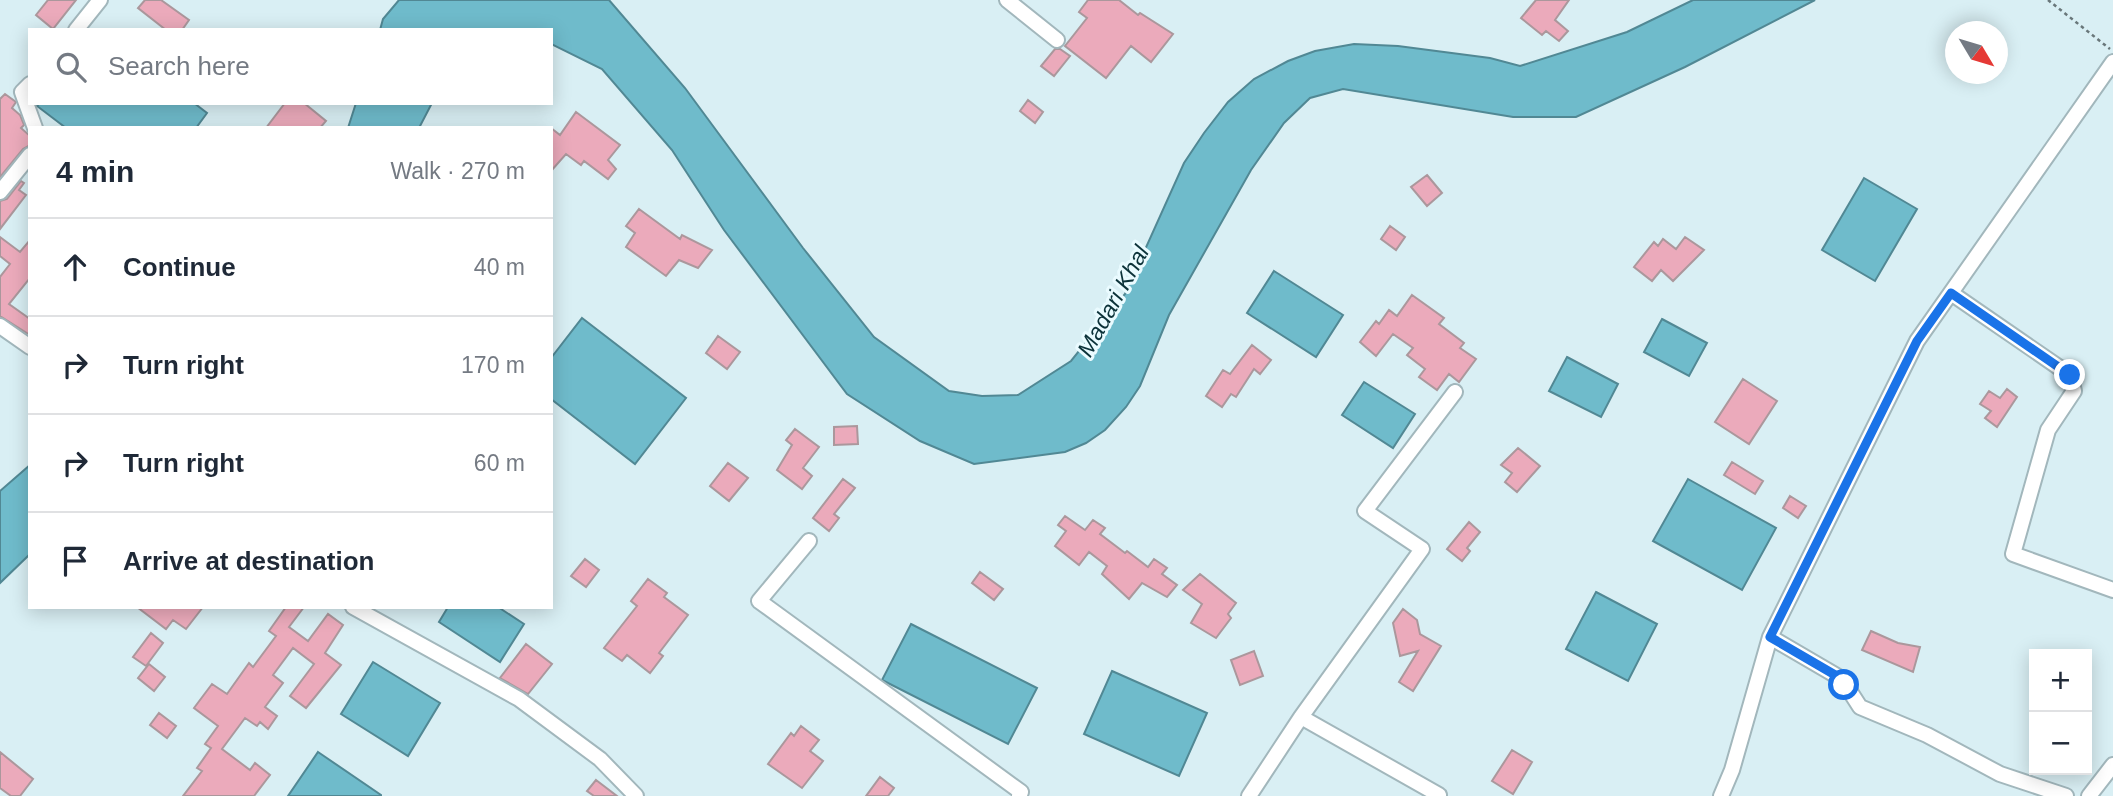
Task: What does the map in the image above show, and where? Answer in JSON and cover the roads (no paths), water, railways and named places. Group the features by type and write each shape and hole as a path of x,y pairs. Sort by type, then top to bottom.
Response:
{"street":[{"path":"78,28 100,0"},
{"path":"1007,0 1057,40"},
{"path":"1721,796 1732,770 1770,637 1917,341 2113,62"},
{"path":"28,86 22,92 35,126"},
{"path":"0,192 28,157"},
{"path":"1951,293 2070,375 2074,391 2048,430 2013,554 2113,590"},
{"path":"0,326 28,346"},
{"path":"1249,796 1301,717 1422,549 1365,510 1455,392"},
{"path":"809,541 759,601 1021,792 1018,796"},
{"path":"357,609 519,699 600,760 636,796"},
{"path":"1770,637 1842,679 1860,707 1927,735 2000,774 2066,796"},
{"path":"1301,717 1440,796"},
{"path":"2089,796 2113,765"}],"water":[{"path":"399,0 609,0 685,88 803,248 874,337 949,391 982,396 1018,395 1071,361 1125,294 1184,163 1204,133 1228,102 1254,79 1288,61 1315,51 1354,44 1398,46 1490,58 1520,66 1627,32 1693,0 1815,0 1685,67 1576,117 1513,117 1343,89 1310,98 1284,123 1251,170 1169,315 1140,386 1126,407 1105,430 1086,443 1065,452 974,464 920,441 847,394 724,230 672,150 602,69 553,45 553,28 381,28 383,19"},
{"path":"197,105 207,113 197,126 63,126 37,106"},
{"path":"355,105 431,105 420,126 349,126"},
{"path":"1864,178 1917,209 1875,281 1822,250"},
{"path":"1274,271 1343,315 1316,357 1247,313"},
{"path":"582,318 686,398 635,464 553,401 553,355"},
{"path":"1662,319 1707,343 1689,376 1644,352"},
{"path":"1567,357 1618,384 1601,417 1549,391"},
{"path":"1364,382 1415,414 1393,448 1342,415"},
{"path":"28,467 28,556 0,583 0,491"},
{"path":"1688,479 1776,528 1742,590 1653,541"},
{"path":"1596,592 1657,624 1628,681 1566,649"},
{"path":"447,609 501,609 524,624 500,662 439,622"},
{"path":"911,624 1037,688 1008,744 882,680"},
{"path":"373,662 440,703 408,756 341,714"},
{"path":"1112,671 1207,713 1179,776 1084,734"},
{"path":"318,752 381,795 381,796 288,796"}],"water label":[{"name":"Madari Khal","path":"1113,301"}]}
